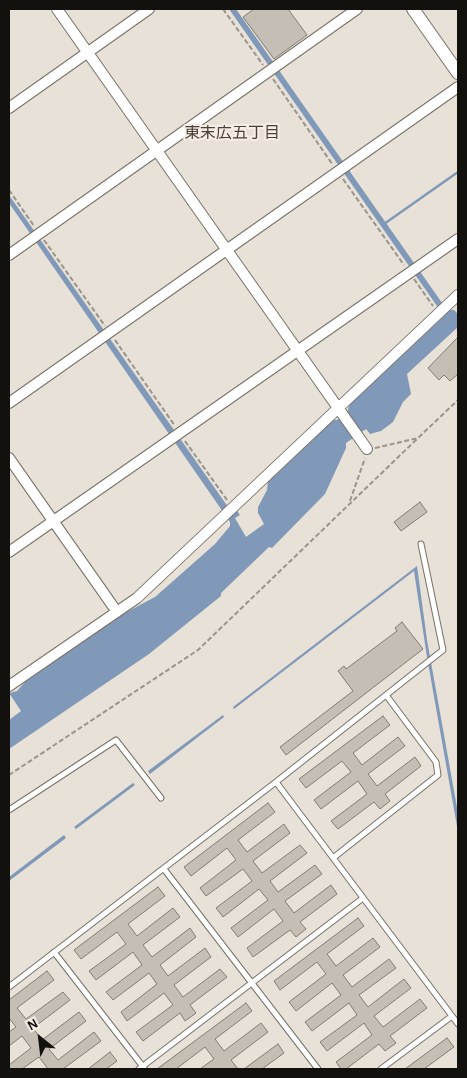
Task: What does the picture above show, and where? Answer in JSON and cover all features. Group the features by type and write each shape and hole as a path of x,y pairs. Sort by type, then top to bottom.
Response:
{"street":[{"path":"57,9 364,445"},
{"path":"9,108 149,9"},
{"path":"9,255 356,9"},
{"path":"413,9 458,74"},
{"path":"9,403 458,87"},
{"path":"9,552 458,239"},
{"path":"9,686 137,598 340,411 458,295"},
{"path":"9,458 117,612"}],"lane":[{"path":"9,986 164,869 443,650 421,544"},
{"path":"333,858 438,775 436,762 386,695"},
{"path":"9,810 116,740 161,798"},
{"path":"276,782 458,1024"},
{"path":"164,869 318,1069"},
{"path":"54,952 142,1068 363,898"},
{"path":"381,1069 452,1016"}],"path":[{"path":"223,9 271,69 442,311"},
{"path":"9,190 36,236 230,511"},
{"path":"9,775 198,650 458,400"},
{"path":"349,503 362,471 364,445 418,438"}],"water":[{"path":"229,9 236,9 447,310 454,310 458,314 458,327 407,374 411,394 403,402 393,422 381,431 370,434 366,429 346,443 346,448 325,494 272,548 269,547 221,593 221,596 149,654 9,749 9,720 21,711 9,693 17,691 25,682 119,616 155,597 215,544 230,526 230,522 9,203 9,195 233,514 237,511 240,515 235,518 246,537 264,524 258,513 258,507 267,490 268,481 333,420 337,420 347,413 350,403 444,316"},
{"path":"417,566 427,640 458,813 458,832 414,571 234,709 233,707"},
{"path":"223,715 224,717 150,774 148,771"},
{"path":"133,783 135,785 76,829 74,827"},
{"path":"64,835 66,838 9,881 9,877"}],"building":[{"path":"254,9 288,9 307,35 274,59 243,17"},
{"path":"458,337 458,374 450,381 444,375 439,380 428,368"},
{"path":"420,502 427,512 401,531 394,522"},
{"path":"402,622 423,649 286,755 280,747 353,691 338,671 344,666 346,669 397,631 395,628"},
{"path":"383,716 390,725 353,753 362,765 398,737 405,746 368,774 377,786 415,757 421,766 385,794 390,801 380,809 374,802 338,829 331,821 367,794 358,781 321,809 314,800 351,772 342,761 306,788 299,779"},
{"path":"268,803 275,812 238,840 247,852 284,824 290,833 253,861 262,873 300,845 307,853 270,881 278,892 315,865 322,874 285,901 294,913 331,885 337,894 300,922 306,929 296,937 290,930 253,957 247,948 283,921 274,909 238,937 231,928 268,900 259,889 223,917 216,908 252,881 243,869 206,896 200,888 236,860 227,848 191,876 184,867"},
{"path":"158,887 165,896 128,924 137,936 173,908 180,917 143,945 152,957 190,928 196,937 160,965 168,976 205,948 211,957 174,985 183,997 220,969 227,977 190,1005 196,1013 185,1021 180,1013 143,1041 136,1032 173,1005 164,993 127,1021 121,1012 157,984 149,973 113,1000 106,992 142,965 133,952 96,980 89,971 126,944 117,932 81,959 74,950"},
{"path":"358,918 364,926 327,954 336,966 373,938 380,947 343,975 352,987 389,959 396,968 359,995 368,1007 404,979 411,988 374,1016 383,1027 420,999 427,1008 390,1036 396,1043 385,1051 379,1044 346,1069 341,1069 336,1062 372,1035 364,1023 327,1051 320,1042 357,1015 349,1003 312,1031 305,1022 341,995 332,983 296,1011 289,1002 326,974 317,962 280,990 274,981"},
{"path":"47,971 54,980 17,1008 26,1019 63,992 70,1000 33,1028 42,1040 79,1012 86,1021 49,1049 58,1060 94,1032 101,1041 63,1069 48,1069 39,1057 22,1069 9,1069 9,1065 31,1048 22,1036 9,1046 9,1032 16,1027 9,1018 9,1000"},
{"path":"246,1003 252,1011 215,1039 224,1051 261,1023 268,1032 231,1060 238,1069 200,1069 214,1059 205,1047 176,1069 157,1069"},
{"path":"447,1038 454,1047 424,1069 405,1069"},
{"path":"278,1044 284,1053 262,1069 244,1069"},
{"path":"110,1052 117,1061 106,1069 88,1069"}],"waterway":[{"path":"384,224 458,172"}],"district":[{"name":"東末広五丁目","path":"232,133"}]}
